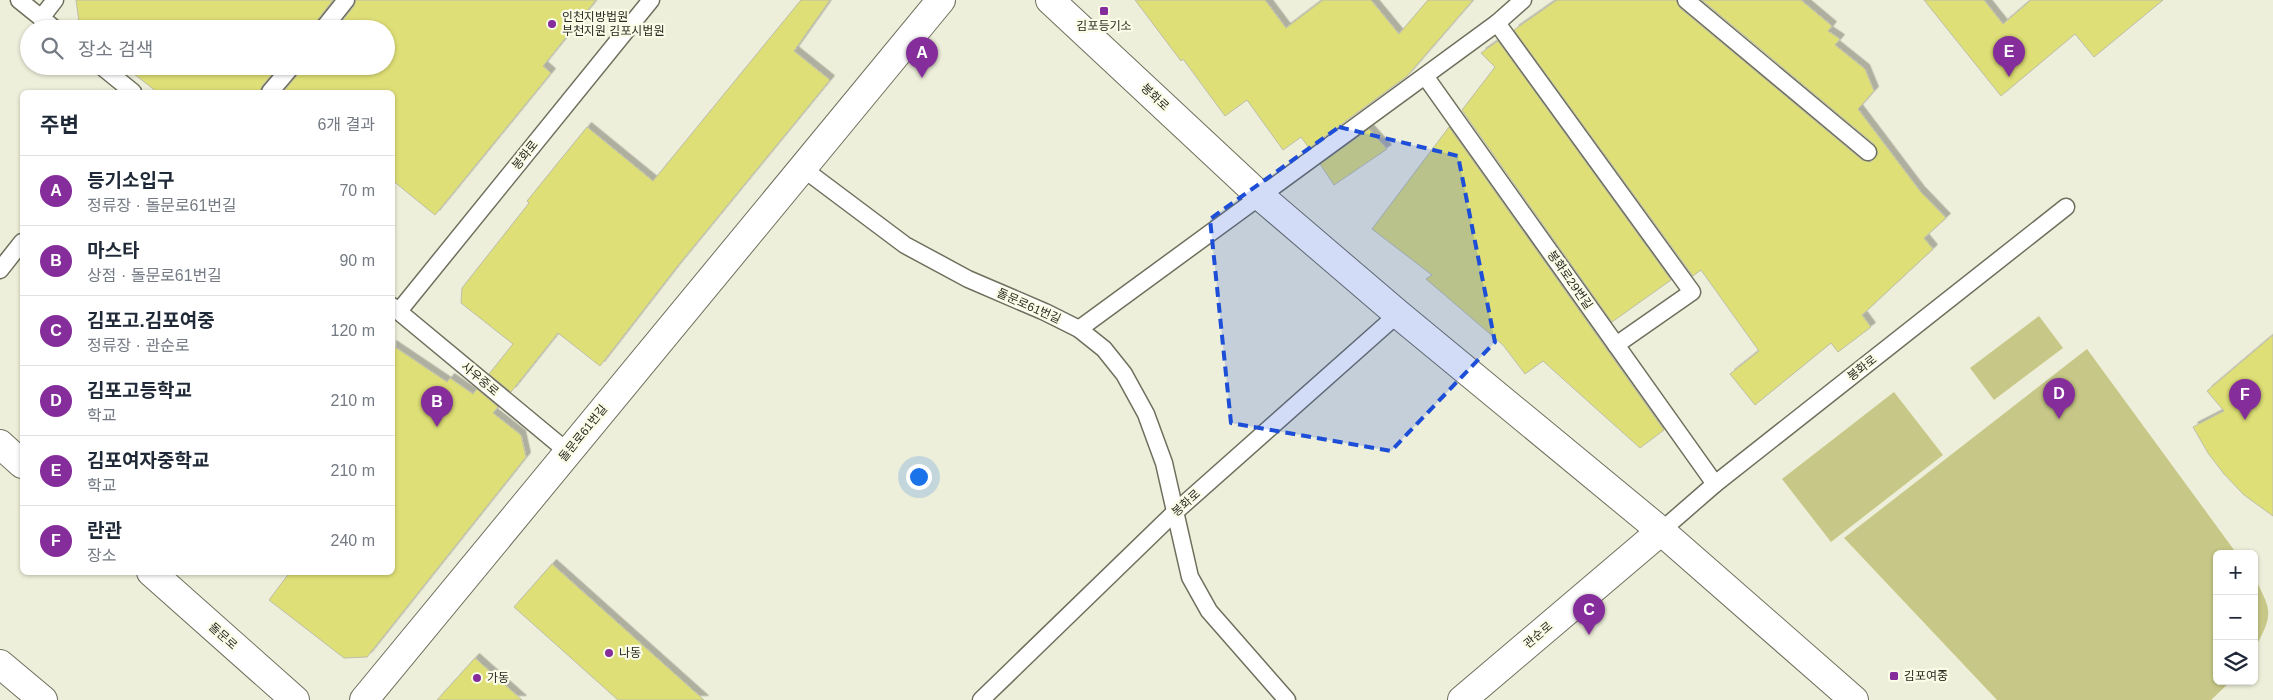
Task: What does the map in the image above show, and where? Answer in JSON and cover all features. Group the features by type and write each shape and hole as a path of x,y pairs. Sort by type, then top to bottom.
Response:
{"street":[{"name":"돌문로61번길","path":"364,700 801,167 941,0"},
{"name":"봉화로","path":"1054,1 1259,195 1398,314 1661,531 1854,700"},
{"path":"0,444 20,462"},
{"name":"관순로","path":"1462,700 1661,531"},
{"name":"돌문로","path":"154,575 295,700"},
{"path":"0,664 43,700"}],"lane":[{"path":"19,0 44,20"},
{"path":"41,18 55,0"},
{"path":"330,20 346,0"},
{"name":"봉화로","path":"396,308 652,0"},
{"path":"1079,329 1259,195 1308,163 1497,23 1523,0"},
{"path":"1686,0 1868,152"},
{"path":"1497,23 1692,292 1616,345"},
{"path":"112,75 131,90"},
{"path":"272,90 284,75"},
{"name":"봉화로29번길","path":"1425,76 1715,484"},
{"name":"돌문로61번길","path":"801,167 905,245 968,279 1045,312 1079,329 1104,349 1124,374 1146,414 1164,463 1174,513"},
{"name":"봉화로","path":"1661,531 1715,484 2066,207"},
{"path":"0,270 20,245"},
{"name":"사우중로","path":"396,308 568,452"},
{"name":"봉화로","path":"981,700 1174,513 1398,314"},
{"path":"1174,513 1190,577 1209,611 1287,700"}],"highlighted area":[{"path":"1339,127 1458,156 1495,342 1391,451 1231,423 1210,219"}],"green space":[{"path":"2039,316 2063,348 1994,400 1970,368"},
{"path":"2087,349 2234,550 2213,550 2213,685 2227,685 2211,700 1997,700 1844,538"},
{"path":"1894,392 1943,455 1831,542 1782,479"},
{"path":"2258,585 2267,606 2268,614 2265,628 2258,642"}],"building":[{"path":"76,0 333,0 317,20 79,20"},
{"path":"356,0 596,0 543,66 551,73 435,215 395,182 395,90 285,90 297,75 395,75 395,20 343,20 354,6"},
{"path":"801,0 830,0 794,51 830,80 676,268 600,366 558,333 511,392 489,374 513,344 461,303 462,288 529,203 527,201 587,127 653,181"},
{"path":"1135,0 1265,0 1286,28 1323,0 1371,0 1399,34 1428,0 1473,0 1407,76 1309,148 1301,137 1283,150 1247,100 1225,116 1183,59 1181,61"},
{"path":"1557,0 1676,0 1680,8 1862,160 1871,162 1878,154 1874,144 1702,0 1801,0 1832,26 1828,31 1840,39 1835,45 1865,69 1874,91 1858,109 1920,191 1946,218 1924,238 1933,249 1862,315 1871,327 1838,352 1831,343 1755,405 1730,374 1759,351 1701,270 1693,276 1514,30"},
{"path":"1924,0 1984,0 2003,24 2031,0 2163,0 2094,57 2075,34 2001,96"},
{"path":"1498,41 1671,280 1612,322 1462,110 1495,67 1481,53"},
{"path":"135,75 271,75 261,90 154,90"},
{"path":"1449,127 1664,430 1640,448 1543,361 1525,374 1503,345 1426,279 1432,275 1372,229"},
{"path":"1369,129 1387,149 1334,185 1320,164"},
{"path":"2273,335 2273,516 2244,495 2224,474 2208,453 2193,427 2224,411 2207,391"},
{"path":"395,347 447,382 450,378 473,394 477,389 498,407 493,413 521,435 526,457 367,657 344,658 269,600 288,575 395,575"},
{"name":"나동","path":"552,564 704,700 618,700 514,607"},
{"name":"가동","path":"475,658 522,700 437,700"}],"place":[{"name":"김포등기소","path":"1104,11"},
{"name":"인천지방법원 부천지원 김포시법원","path":"552,24"},
{"name":"김포여자중학교","path":"2009,77"},
{"name":"등기소입구","path":"922,78"},
{"name":"김포고등학교","path":"2059,419"},
{"name":"란관","path":"2245,420"},
{"name":"마스타","path":"437,427"},
{"name":"김포고.김포여중","path":"1589,635"},
{"name":"나동","path":"609,653"},
{"name":"김포여중","path":"1894,676"},
{"name":"가동","path":"477,678"}]}
